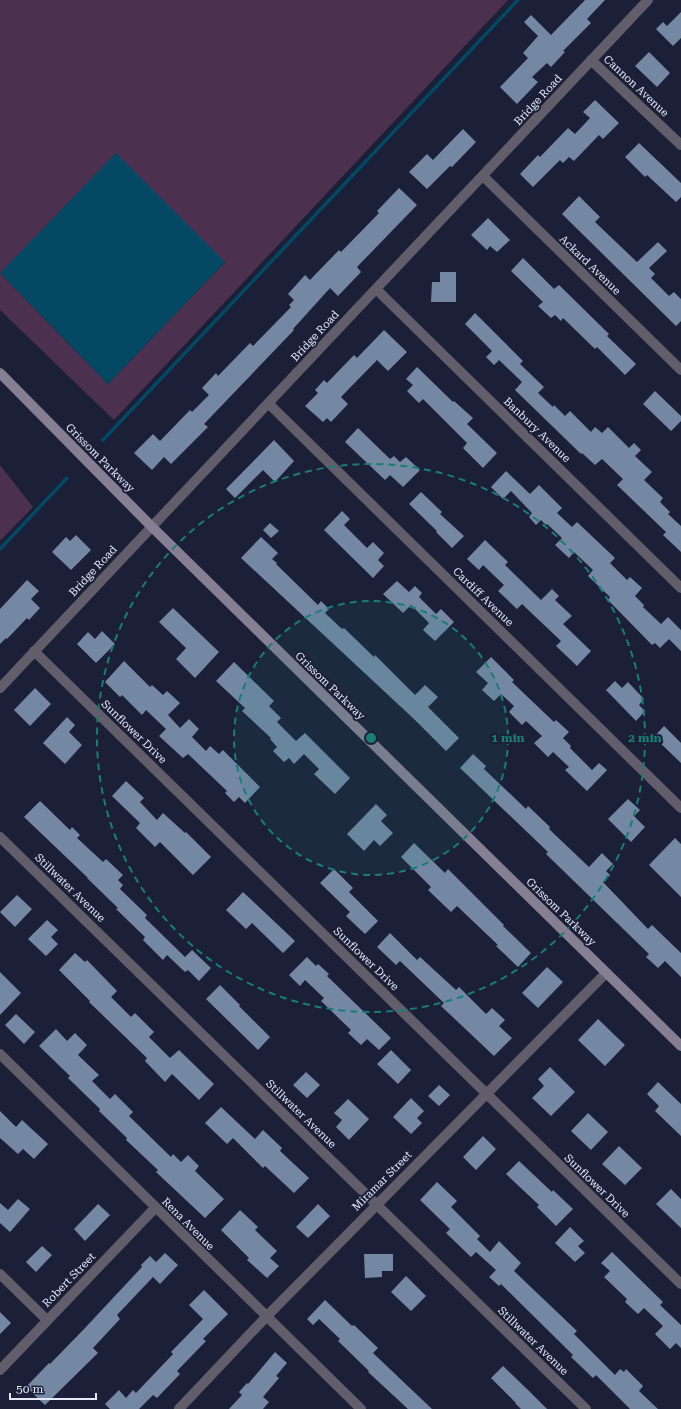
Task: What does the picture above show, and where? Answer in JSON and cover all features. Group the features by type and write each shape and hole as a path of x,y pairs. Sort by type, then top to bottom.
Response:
{"main road":[{"name":"Grissom Parkway","path":"0,373 151,526 681,1046"}],"street":[{"name":"Bridge Road","path":"0,688 648,0"},
{"name":"Cannon Avenue","path":"591,60 681,145"},
{"name":"Ackard Avenue","path":"483,176 681,370"},
{"name":"Banbury Avenue","path":"376,289 681,588"},
{"name":"Cardiff Avenue","path":"269,404 681,808"},
{"name":"Sunflower Drive","path":"34,651 485,1094 681,1284"},
{"name":"Stillwater Avenue","path":"0,837 586,1409"},
{"name":"Miramar Street","path":"179,1409 376,1204 606,973"},
{"name":"Rena Avenue","path":"0,1054 361,1409"},
{"name":"Robert Street","path":"0,1370 155,1208"},
{"path":"0,1274 47,1320"}],"shaded area":[{"path":"0,0 508,0 114,420 0,310 0,273","holes":["225,262 108,384 0,273"]},
{"path":"0,465 33,507 0,541"}],"water":[{"path":"116,153 225,262 108,384 0,273"}],"building":[{"path":"585,0 605,0 587,19 591,23 563,51 565,52 551,67 547,63 532,77 538,82 517,104 500,87 528,58 523,53 538,36 524,22 531,15 551,35"},
{"path":"681,12 681,38 673,46 656,29 663,22 667,26"},
{"path":"649,52 670,73 657,87 635,66"},
{"path":"595,100 619,123 603,139 599,135 574,161 569,157 563,163 560,160 533,187 520,174 538,155 540,157 568,128 575,134 590,118 583,112"},
{"path":"463,129 476,142 452,167 450,166 427,189 409,172 427,154 433,160"},
{"path":"639,143 681,183 681,197 676,202 647,175 645,177 625,157"},
{"path":"399,188 417,205 357,267 361,272 338,296 330,288 293,329 294,330 204,424 208,427 171,464 164,457 152,470 134,453 153,434 160,441 190,410 192,412 209,395 202,388 216,373 218,376 250,343 253,346 291,307 289,305 294,300 288,294 305,275 310,280 339,250 341,252 379,213 377,211"},
{"path":"579,196 600,217 595,222 637,262 658,242 667,251 649,268 655,274 651,278 669,296 674,292 681,299 681,321 676,326 562,214"},
{"path":"488,218 510,240 497,252 490,246 487,250 471,235"},
{"path":"523,258 554,289 559,285 609,334 607,336 636,364 625,375 597,347 595,349 563,318 561,321 555,315 551,318 538,306 543,302 511,271"},
{"path":"440,272 456,272 456,302 431,302 432,282 440,282"},
{"path":"475,313 523,361 520,364 544,387 538,393 553,407 554,405 565,416 570,411 591,432 595,427 602,433 608,427 629,448 634,443 641,450 635,456 652,472 644,480 663,498 660,502 670,512 668,514 681,526 681,552 663,535 666,532 617,485 623,479 602,459 595,465 582,453 581,454 515,390 522,382 499,360 494,365 486,357 492,351 465,324"},
{"path":"384,330 407,352 388,371 377,360 341,397 348,404 331,422 327,418 323,422 305,406 318,393 315,390 324,380 327,383 354,355 357,358"},
{"path":"417,367 453,402 454,401 473,418 467,424 497,453 483,468 463,448 467,443 423,399 419,403 407,391 413,385 406,379"},
{"path":"655,391 681,416 681,421 671,431 643,404"},
{"path":"358,428 390,459 394,456 400,462 406,457 420,470 403,487 390,475 385,480 345,442"},
{"path":"274,440 294,461 275,482 263,470 235,498 226,489"},
{"path":"506,471 530,494 539,485 562,508 557,513 572,527 577,522 615,558 610,563 627,580 630,577 642,588 635,596 644,605 643,607 661,624 668,617 681,630 681,651 669,639 660,648 655,643 652,645 608,600 610,597 588,576 593,570 574,552 569,558 555,545 562,538 541,520 536,525 529,517 532,513 511,491 503,499 491,487"},
{"path":"421,492 442,512 440,514 464,536 452,548 409,504"},
{"path":"342,511 350,519 344,525 367,548 373,542 384,553 378,560 384,566 373,578 324,530"},
{"path":"270,523 279,531 271,538 263,530"},
{"path":"76,535 91,550 71,570 52,552 66,537 70,541"},
{"path":"261,537 278,553 272,559 277,563 276,564 318,605 321,601 329,609 325,613 342,629 344,628 374,657 375,655 415,695 425,685 438,697 428,707 459,738 446,751 415,720 241,558"},
{"path":"485,540 508,562 505,565 541,600 552,589 559,596 555,600 572,616 563,624 591,651 577,666 556,646 561,641 522,604 517,609 498,591 504,585 483,565 479,570 467,559"},
{"path":"27,580 39,591 31,599 40,608 29,620 27,618 7,639 6,638 0,644 0,609"},
{"path":"397,581 409,592 415,586 422,593 419,597 436,614 441,609 454,622 435,641 423,630 429,623 411,605 403,613 383,594"},
{"path":"173,608 219,652 195,678 176,659 186,648 159,622"},
{"path":"102,631 115,644 96,663 77,644 88,632 95,639"},
{"path":"491,657 514,680 512,682 554,722 556,720 569,732 563,738 571,746 570,748 592,770 599,763 607,770 587,791 565,770 569,767 553,752 548,757 534,743 542,736 526,721 522,725 509,712 514,706 501,694 494,701 482,690 488,683 476,672"},
{"path":"124,661 150,687 152,685 163,695 167,691 180,703 168,715 180,728 189,719 199,729 192,737 206,751 210,746 219,754 223,750 260,787 245,803 239,797 234,802 225,793 227,791 188,754 183,758 159,736 166,729 146,710 142,715 122,695 120,697 105,682"},
{"path":"234,662 274,701 269,706 281,718 277,722 296,741 305,733 350,778 335,794 314,774 319,769 304,754 294,764 289,758 284,762 273,751 277,747 270,739 271,738 242,711 245,708 216,681"},
{"path":"615,681 622,688 628,682 644,699 639,705 645,711 636,721 606,690"},
{"path":"35,688 51,704 30,726 14,710"},
{"path":"67,717 75,725 69,732 82,745 65,764 43,743"},
{"path":"664,726 681,743 681,763 654,737"},
{"path":"473,754 486,766 484,769 526,809 528,806 550,827 549,829 589,867 602,853 613,864 606,871 610,875 603,882 648,929 652,925 681,953 681,977 665,961 658,968 646,957 649,954 546,854 548,852 460,768"},
{"path":"126,781 144,798 140,802 157,820 163,813 185,833 186,832 211,857 193,875 160,842 155,847 136,828 140,823 112,796"},
{"path":"628,799 640,810 634,816 645,827 631,842 608,819"},
{"path":"40,801 70,830 72,827 80,835 77,838 103,862 106,859 123,875 118,880 123,885 120,889 147,915 145,918 185,957 192,950 211,968 199,981 188,970 185,972 167,955 163,960 143,940 145,937 116,909 118,908 24,817"},
{"path":"376,804 387,815 381,821 393,833 380,846 374,840 364,851 347,834"},
{"path":"675,838 681,844 681,897 649,865"},
{"path":"414,843 445,873 448,869 531,953 518,967 496,946 498,945 457,906 451,912 428,890 431,887 401,857"},
{"path":"334,869 353,888 349,892 378,921 365,934 346,916 350,912 320,883"},
{"path":"243,892 295,941 283,953 252,923 246,929 226,910"},
{"path":"17,895 32,909 15,927 0,912"},
{"path":"47,920 58,930 51,937 58,944 46,956 28,939"},
{"path":"390,933 417,960 420,957 456,990 459,987 486,1014 492,1008 505,1020 499,1026 512,1038 494,1056 441,1006 444,1003 400,961 396,965 377,947"},
{"path":"75,953 85,962 87,960 117,991 111,997 131,1017 135,1013 154,1032 149,1037 170,1058 179,1050 214,1084 199,1100 172,1074 165,1082 145,1061 147,1058 89,1002 90,1001 59,970"},
{"path":"307,957 316,966 318,964 329,974 327,976 391,1038 379,1050 367,1039 361,1045 348,1033 351,1030 321,1001 324,998 305,980 300,986 289,975"},
{"path":"547,967 563,982 538,1008 522,993"},
{"path":"0,972 21,993 0,1015"},
{"path":"220,985 270,1037 258,1050 206,999"},
{"path":"16,1014 35,1032 24,1044 5,1025"},
{"path":"598,1019 625,1045 605,1066 578,1040"},
{"path":"56,1029 67,1041 75,1033 87,1045 78,1055 99,1075 92,1081 110,1099 115,1094 133,1112 129,1116 171,1157 173,1154 181,1162 188,1155 199,1166 195,1171 224,1199 205,1218 156,1172 158,1170 126,1140 127,1138 99,1111 100,1109 68,1078 70,1076 39,1046"},
{"path":"391,1050 411,1070 398,1084 377,1064"},
{"path":"550,1067 575,1092 551,1116 532,1098 544,1086 538,1079"},
{"path":"306,1072 320,1085 307,1098 293,1085"},
{"path":"658,1082 681,1104 681,1136 655,1111 659,1106 647,1094"},
{"path":"439,1085 450,1095 439,1106 428,1096"},
{"path":"411,1098 424,1111 417,1118 422,1123 411,1134 393,1117"},
{"path":"348,1099 369,1119 349,1140 336,1127 342,1120 334,1113"},
{"path":"221,1107 255,1139 263,1130 282,1148 280,1151 309,1178 294,1193 265,1166 263,1168 233,1138 227,1144 205,1123"},
{"path":"0,1111 16,1127 22,1120 48,1144 34,1159 23,1149 18,1154 0,1138"},
{"path":"588,1113 608,1132 591,1150 571,1131"},
{"path":"483,1136 496,1149 476,1170 463,1157"},
{"path":"619,1146 642,1168 625,1185 602,1164"},
{"path":"519,1161 552,1192 553,1190 573,1209 556,1226 537,1207 539,1205 506,1174"},
{"path":"437,1182 457,1201 451,1207 480,1236 477,1239 490,1252 499,1241 521,1263 514,1271 577,1331 574,1334 615,1375 620,1369 624,1372 626,1369 643,1386 639,1391 658,1409 630,1409 596,1375 593,1378 571,1357 573,1355 501,1284 499,1286 489,1277 496,1270 476,1252 471,1257 446,1233 450,1229 420,1200"},
{"path":"671,1189 681,1199 681,1228 656,1204"},
{"path":"18,1199 30,1209 10,1232 0,1223 0,1203 8,1210"},
{"path":"98,1204 110,1215 85,1241 74,1229"},
{"path":"318,1204 330,1216 308,1238 296,1227"},
{"path":"240,1210 258,1227 255,1230 277,1251 270,1258 279,1266 267,1278 247,1260 249,1258 221,1230"},
{"path":"570,1227 584,1241 578,1246 585,1253 575,1262 555,1243"},
{"path":"42,1246 52,1255 36,1272 26,1262"},
{"path":"612,1252 663,1302 660,1305 681,1325 681,1348 676,1343 670,1349 655,1334 663,1326 644,1308 638,1314 625,1302 627,1299 604,1277 610,1271 601,1263"},
{"path":"165,1253 178,1265 160,1284 153,1277 117,1315 120,1319 93,1348 98,1353 45,1405 26,1387 85,1328 142,1267 141,1265 150,1256 156,1262"},
{"path":"364,1254 393,1254 393,1271 382,1271 382,1277 365,1278"},
{"path":"406,1276 426,1296 411,1311 391,1292"},
{"path":"204,1290 228,1314 203,1339 206,1341 177,1371 180,1374 157,1398 153,1395 139,1409 110,1409 105,1404 119,1390 126,1398 133,1390 136,1393 173,1354 171,1352 203,1319 189,1305"},
{"path":"325,1300 378,1348 373,1353 432,1409 408,1409 368,1372 369,1371 338,1341 340,1339 319,1319 313,1325 307,1319"},
{"path":"0,1312 11,1323 0,1334"},
{"path":"275,1352 287,1363 276,1376 279,1378 263,1397 269,1402 263,1409 229,1409 242,1395 239,1392 247,1383 248,1384"},
{"path":"503,1366 547,1409 521,1409 491,1378"}],"waterway":[{"path":"103,440 518,0"},
{"path":"0,549 67,478"}]}
